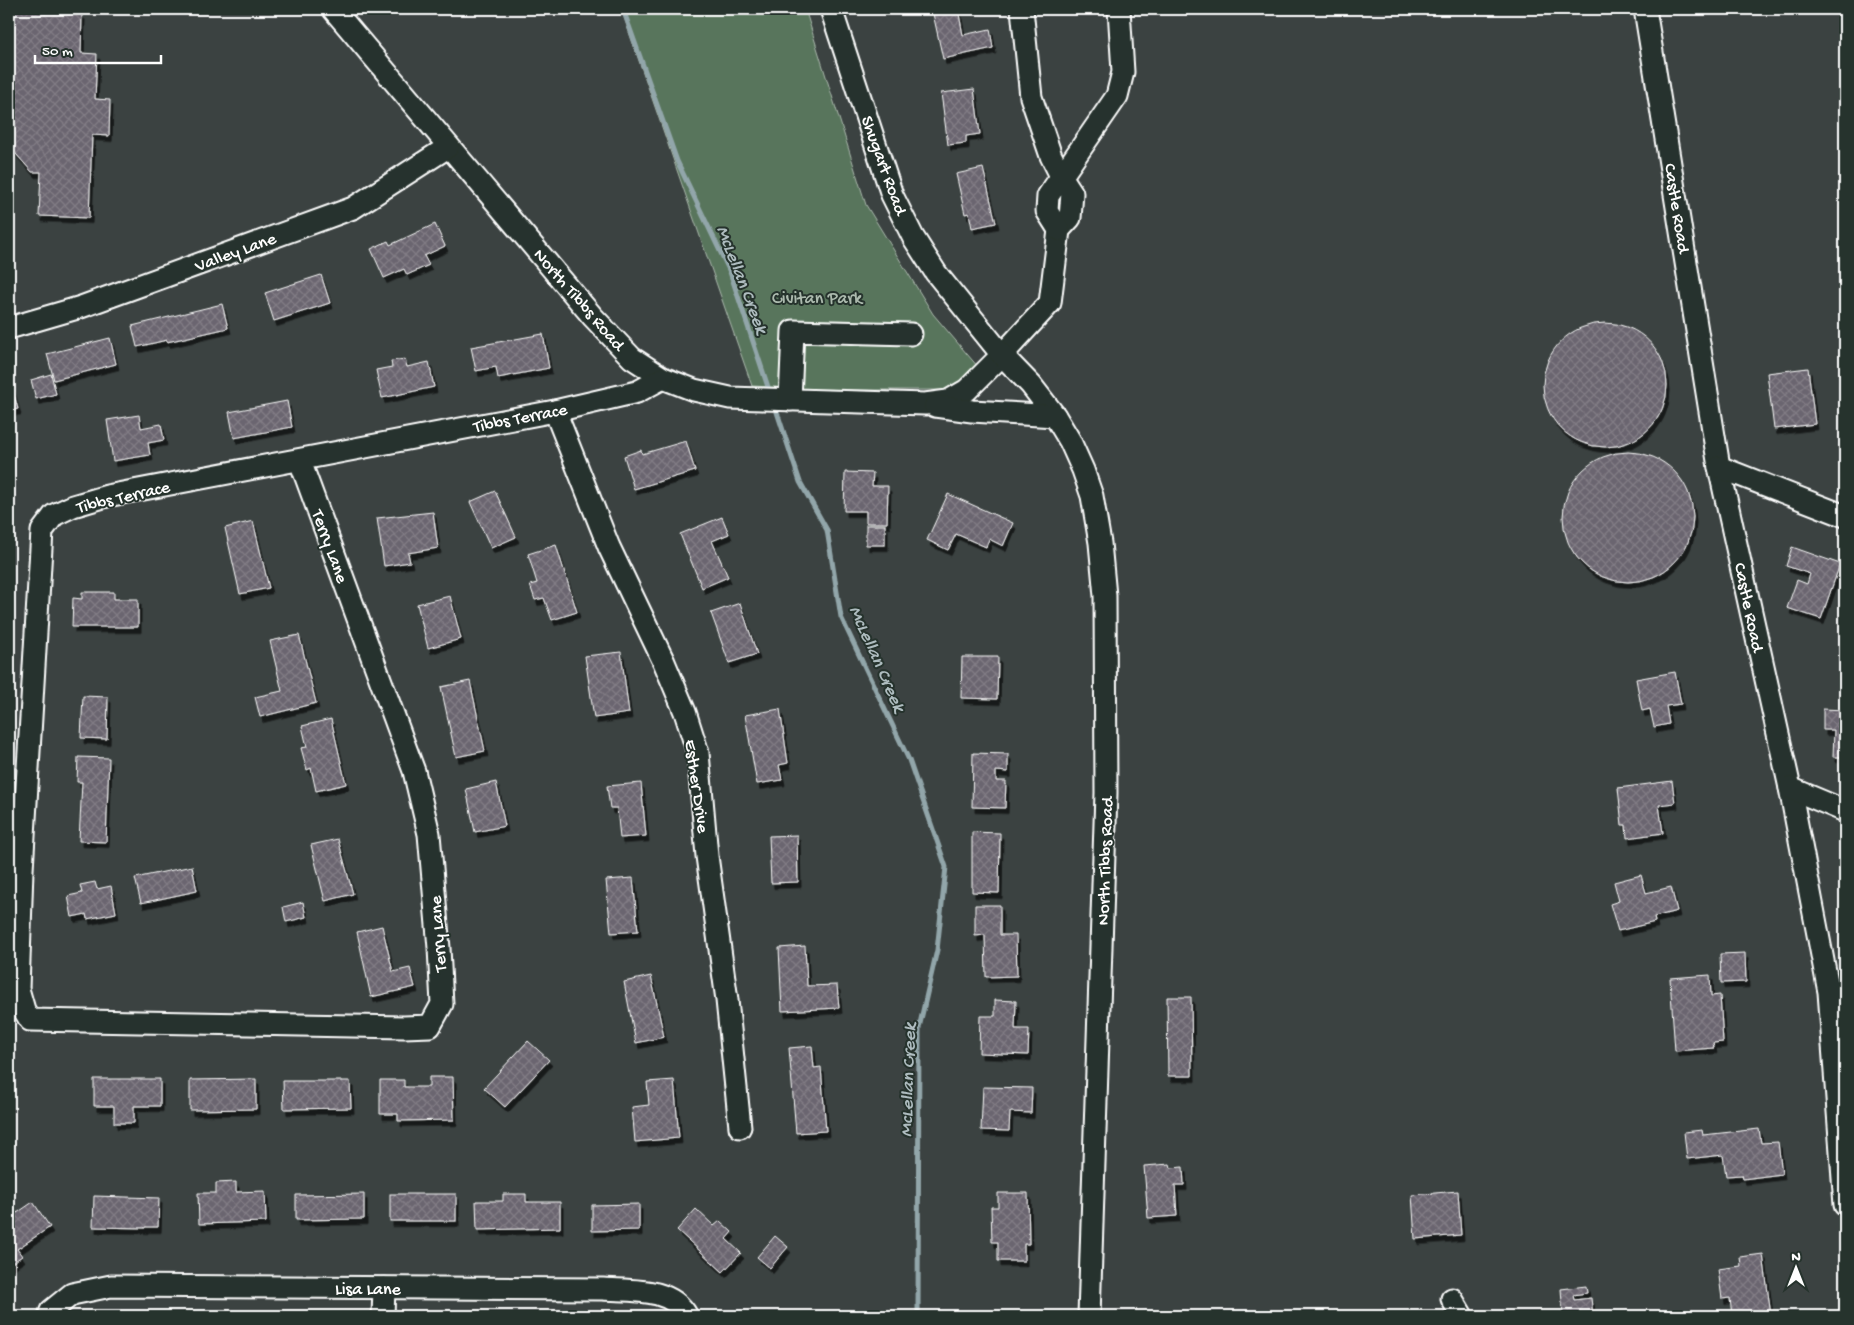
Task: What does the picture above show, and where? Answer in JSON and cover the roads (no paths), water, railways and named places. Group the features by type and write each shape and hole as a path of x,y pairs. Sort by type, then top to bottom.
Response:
{"street":[{"name":"North Tibbs Road","path":"333,9 593,317 632,358 663,378 694,390 730,398 925,404 972,411 1055,416"},
{"name":"Shugart Road","path":"832,9 892,196 913,237 936,273 1002,355"},
{"path":"1002,355 1050,303 1059,230 1070,218 1072,193 1051,156 1031,97 1022,9"},
{"path":"1061,176 1117,96 1123,72 1119,9"},
{"name":"Castle Road","path":"1645,9 1719,467 1790,788 1829,992 1845,1205"},
{"name":"Valley Lane","path":"9,328 81,307 353,208 448,147"},
{"path":"787,400 793,331 911,334"},
{"name":"North Tibbs Road","path":"925,404 948,401 967,390 1002,355 1031,385 1055,416 1070,441 1092,496 1100,543 1105,596 1106,793 1090,1316"},
{"name":"Tibbs Terrace","path":"30,1020 24,1010 18,989 22,870 42,531 54,515 82,503 107,496 300,461 555,411 637,392 663,378"},
{"name":"Esther Drive","path":"555,411 609,547 678,695 698,753 707,856 727,1000 740,1127"},
{"name":"Terry Lane","path":"30,1020 430,1026 442,1004 429,834 414,771 300,461"},
{"path":"1719,467 1845,516"},
{"path":"1790,788 1845,811"},
{"name":"Lisa Lane","path":"49,1316 51,1311 72,1294 111,1286 604,1289 657,1292 682,1307 687,1316"},
{"path":"383,1316 384,1288"}],"waterway":[{"name":"McLellan Creek","path":"623,9 677,161 730,272 770,393"},
{"name":"McLellan Creek","path":"775,406 800,482 827,530 841,617 909,760 946,867 937,950 919,1028 918,1316"}],"park label":[{"name":"Civitan Park","path":"817,297"}]}
